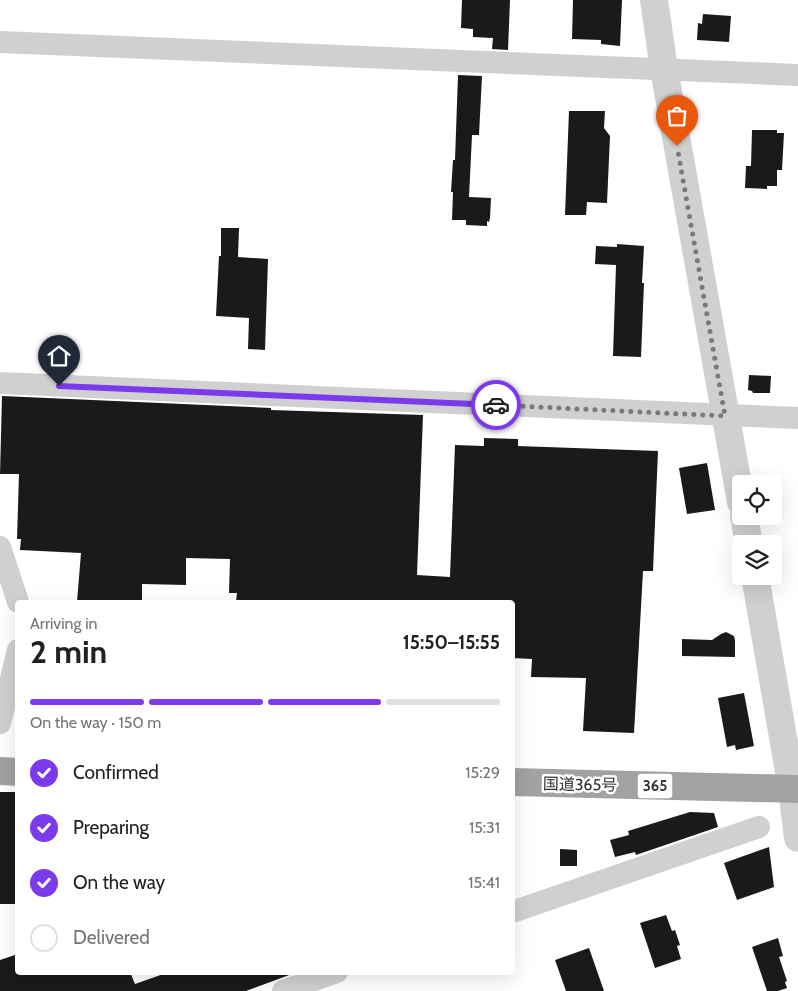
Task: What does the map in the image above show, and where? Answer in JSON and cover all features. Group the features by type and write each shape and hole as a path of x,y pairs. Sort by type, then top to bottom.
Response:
{"highway":[{"path":"0,771 15,772"},
{"name":"国道365号","path":"515,782 795,789"}],"street":[{"path":"654,0 664,69 736,475"},
{"path":"0,42 798,75"},
{"path":"0,383 798,418"},
{"path":"0,547 17,600"},
{"path":"757,585 795,789 798,838"},
{"path":"0,723 15,662"},
{"path":"515,911 758,827"},
{"path":"283,991 328,975"}],"building":[{"path":"462,0 510,0 508,50 492,49 493,38 473,37 473,29 461,28"},
{"path":"573,0 622,0 620,46 601,44 601,40 572,39"},
{"path":"703,14 731,16 729,42 697,40 698,23 702,24"},
{"path":"458,75 482,76 479,135 472,135 469,197 491,198 490,218 489,222 487,221 487,226 466,225 466,220 452,220 453,192 451,192 453,160 455,160"},
{"path":"569,111 605,111 604,128 610,136 607,203 587,202 586,215 565,215"},
{"path":"752,130 777,130 777,133 784,133 782,170 777,170 777,186 767,186 767,189 745,188 746,166 751,166"},
{"path":"221,228 239,228 238,257 268,259 265,350 248,349 249,318 216,316 219,256 221,256"},
{"path":"617,244 644,246 641,357 613,356 616,265 595,264 596,246 617,247"},
{"path":"749,375 771,376 770,393 753,393 748,390"},
{"path":"2,396 271,408 271,410 423,415 417,575 450,577 455,445 484,446 484,438 518,439 518,446 658,451 653,571 643,571 634,733 583,731 586,678 531,677 532,659 515,658 515,600 236,600 237,593 229,593 230,559 186,558 186,585 142,584 142,600 77,600 81,553 20,550 21,539 17,539 19,474 0,474"},
{"path":"707,463 715,510 687,514 679,468"},
{"path":"726,632 734,636 735,657 682,656 682,639 712,640"},
{"path":"744,693 754,746 736,750 735,745 727,747 718,698"},
{"path":"0,792 15,792 15,904 0,904"},
{"path":"690,812 714,813 718,827 636,855 635,852 615,857 610,840 629,835 628,831"},
{"path":"769,847 774,887 737,900 724,863"},
{"path":"560,849 577,850 577,866 560,866"},
{"path":"666,915 672,931 675,930 680,945 677,946 681,959 655,968 640,923"},
{"path":"778,938 783,956 779,957 787,981 785,982 787,988 778,991 767,991 752,947"},
{"path":"589,948 604,991 566,991 555,960"},
{"path":"15,955 15,975 131,975 135,984 160,975 289,975 246,991 0,991 0,960"}],"way so far":[{"path":"496,405 725,416 677,146"}],"route":[{"path":"59,386 496,405"}]}
